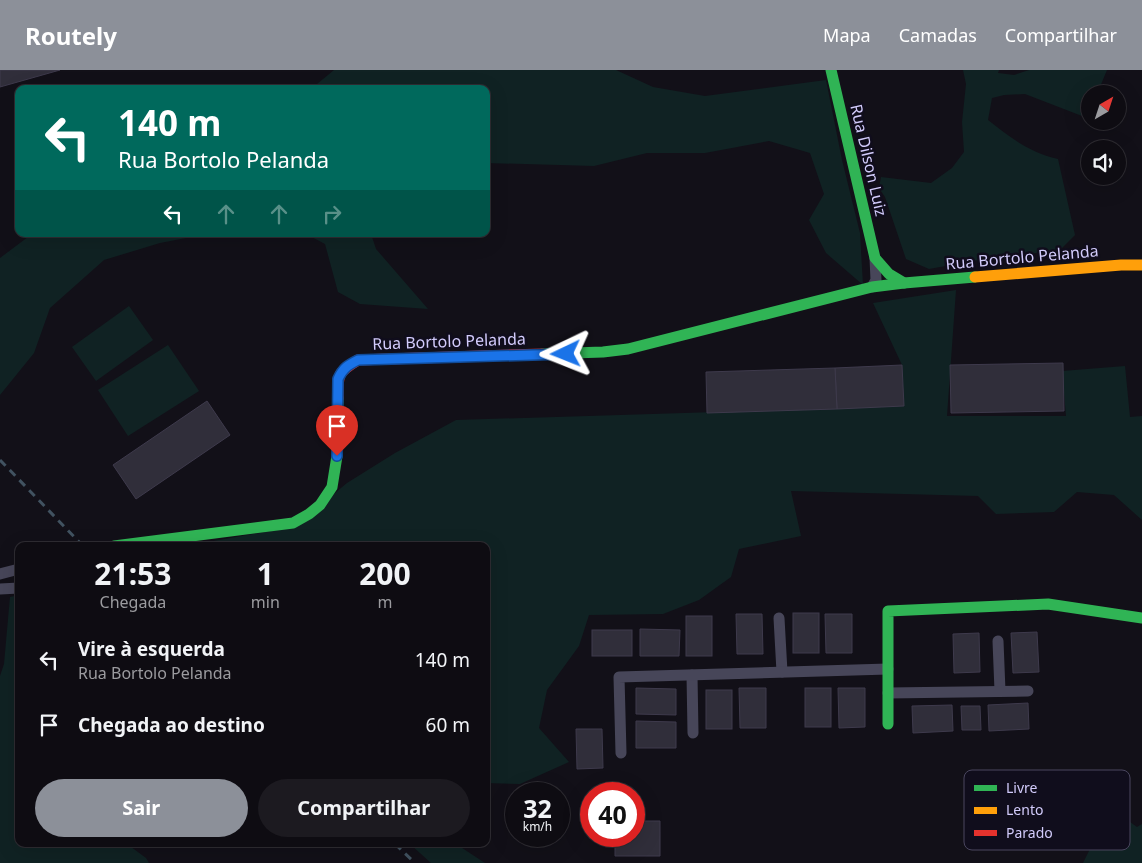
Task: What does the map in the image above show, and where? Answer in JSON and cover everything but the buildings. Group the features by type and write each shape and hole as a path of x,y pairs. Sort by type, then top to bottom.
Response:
{"street":[{"name":"Rua Dilson Luiz","path":"831,70 875,258"},
{"path":"875,258 890,274 904,284"},
{"path":"872,287 876,280 875,258"},
{"name":"Rua Bortolo Pelanda","path":"146,542 293,523 320,505 332,487 337,456 338,379 343,369 358,360 612,351 628,349 872,287 1111,265 1142,265"},
{"path":"0,574 15,570"},
{"path":"0,589 15,588"},
{"path":"888,724 888,611 1048,604 1142,618"},
{"path":"779,618 782,672"},
{"path":"998,641 1000,691"},
{"path":"620,753 619,677 888,669"},
{"path":"692,675 693,733"},
{"path":"888,693 1028,691"}],"shaded area":[{"path":"334,70 616,70 653,87 705,96 826,80 842,160 860,233 863,285 826,253 809,220 824,194 810,153 769,141 705,153 647,153 594,166 490,163 490,85 316,85"},
{"path":"963,70 999,70 998,73 1014,75 1029,70 1107,70 1101,85 1081,85 1081,116 1025,94 1004,95 992,98 988,120 1029,148 1058,159 1075,235 1059,251 1001,256 929,269 906,259 885,197 879,188 881,177 931,183 952,168 964,152 962,122 966,84"},
{"path":"28,237 191,237 160,243 104,260 50,308 34,353 0,395 0,258"},
{"path":"312,237 372,237 376,249 428,309 360,304 338,292 325,244"},
{"path":"956,290 947,416 1066,416 1062,371 1125,366 1130,417 1142,416 1142,520 1114,495 1077,492 1054,512 996,514 978,496 791,491 801,536 739,549 731,577 699,600 663,614 589,615 579,646 547,690 539,728 569,762 524,782 490,783 490,542 208,542 294,527 347,483 395,453 456,420 904,406 902,365 873,303"},
{"path":"129,306 153,340 96,381 72,347"},
{"path":"168,345 199,391 128,436 98,390"},
{"path":"15,596 15,847 131,847 146,858 149,863 0,863 0,676 4,664 10,597"},
{"path":"1130,822 1137,827 1142,824 1142,863 1083,863 1090,850 1130,850"},
{"path":"413,847 461,847 485,863 431,863"}],"railway":[{"path":"0,460 79,542"},
{"path":"398,847 415,863"}],"traffic: fast":[{"path":"831,70 875,258 889,274 904,283 975,277"},
{"path":"542,354 603,352 628,349 872,287 904,283"},
{"path":"145,542 293,523 309,514 320,505 332,487 337,456 338,398"},
{"path":"888,724 888,611 1048,604 1142,618"}],"traffic: slow":[{"path":"975,277 1121,265 1142,265"}],"traffic: jam":[{"path":"338,398 338,384 342,371 358,360 542,354"}],"route":[{"path":"337,456 338,379 343,369 349,364 358,360 566,354"}]}
